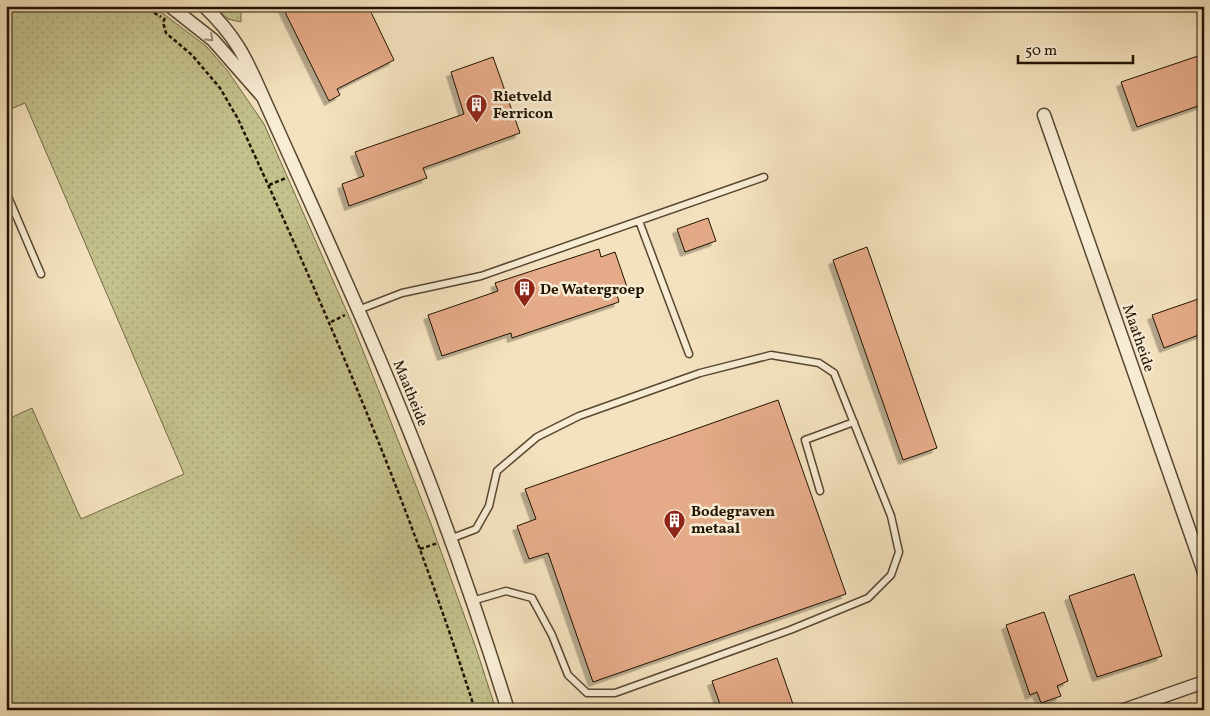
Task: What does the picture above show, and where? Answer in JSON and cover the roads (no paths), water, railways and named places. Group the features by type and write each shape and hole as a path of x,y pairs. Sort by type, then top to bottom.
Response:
{"street":[{"name":"Maatheide","path":"204,6 224,25 245,57 358,310 418,454 450,539 508,710"},
{"name":"Maatheide","path":"171,7 213,40 262,97"},
{"name":"Maatheide","path":"1044,115 1204,572"},
{"path":"1124,710 1204,682"}],"lane":[{"path":"358,310 402,293 481,276 764,177"},
{"path":"6,192 41,274"},
{"path":"639,221 689,354"},
{"path":"450,539 476,530 489,506 497,471 537,437 579,416 709,370 772,355 818,363 834,373 891,516 900,552 891,575 868,598 783,633 615,693 587,693 568,675 552,635 532,598 506,591 472,601"},
{"path":"820,491 805,440 854,422"}],"place":[{"name":"Rietveld Ferricon","path":"477,124"},
{"name":"De Watergroep","path":"524,308"},
{"name":"Bodegraven metaal","path":"675,539"}]}
